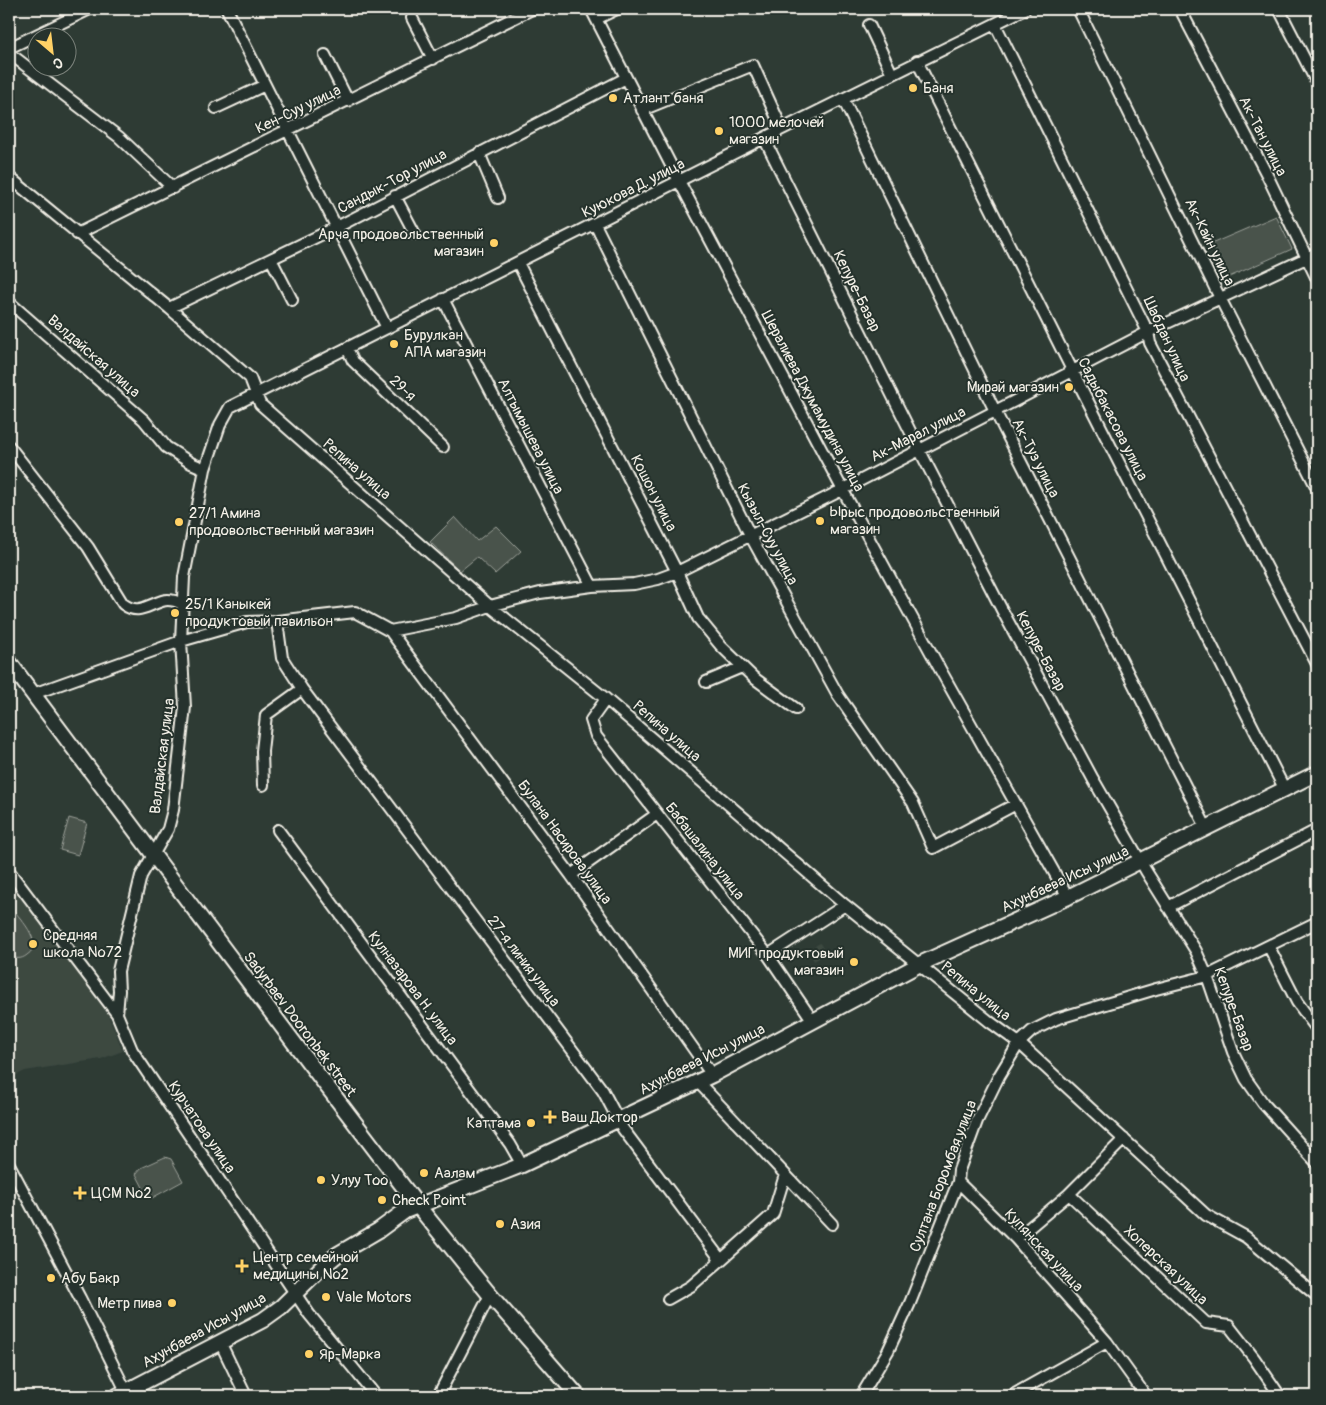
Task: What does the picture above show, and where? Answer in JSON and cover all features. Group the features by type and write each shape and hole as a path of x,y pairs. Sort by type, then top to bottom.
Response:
{"main road":[{"name":"Sadyrbaev Dooronbek street","path":"9,662 418,1206 490,1295 578,1396"},
{"name":"Ахунбаева Исы улица","path":"122,1394 263,1320 281,1307 338,1254 379,1230 406,1211 522,1165 712,1075 920,964 1141,862 1317,773"}],"street":[{"path":"9,48 69,13 90,9"},
{"path":"227,9 387,328"},
{"name":"Кен-Суу улица","path":"77,234 433,58 515,12 532,9"},
{"name":"Шералиева Джумамудина улица","path":"591,9 679,181 842,490 941,672 1068,897"},
{"path":"596,19 617,9"},
{"name":"Ак-Кайн улица","path":"1078,9 1220,298 1317,488"},
{"name":"Ак-Тан улица","path":"1180,9 1267,175 1317,279"},
{"path":"1280,9 1317,83"},
{"name":"Куюкова Д. улица","path":"256,394 1020,10"},
{"path":"412,18 433,58"},
{"name":"Шабдан улица","path":"995,24 1148,332 1150,343 1317,664"},
{"path":"869,25 892,74"},
{"path":"9,53 119,137 173,188"},
{"path":"325,55 348,101"},
{"name":"Садыбакасова улица","path":"917,61 1072,372 1285,790"},
{"path":"642,110 753,64 782,129"},
{"name":"Сандык-Тор улица","path":"169,308 337,227 626,78"},
{"path":"216,108 265,85"},
{"name":"Ак-Туз улица","path":"843,99 995,411 1206,829"},
{"name":"Кепуре-Базар","path":"764,138 919,449 1002,610 1093,779 1196,951 1233,1052 1246,1079 1263,1103 1316,1162"},
{"path":"479,153 498,198"},
{"name":"Репина улица","path":"9,177 169,308 250,378 260,404 490,606 606,699 845,905 990,1022 1019,1043 1206,1215 1246,1237 1317,1296"},
{"path":"396,196 415,234"},
{"name":"Кызыл-Суу улица","path":"595,224 750,535 838,695 913,803 933,848 1016,804"},
{"name":"Ак-Марал улица","path":"490,606 540,593 592,586 634,584 678,572 842,490 1148,332 1317,253"},
{"path":"270,259 292,300"},
{"name":"Кошон улица","path":"518,263 678,572 698,618 721,646 754,678 796,709"},
{"name":"Алтымышева улица","path":"443,299 592,586"},
{"name":"Валдайская улица","path":"9,302 144,420 166,447 205,469"},
{"name":"29-я","path":"346,348 354,361 443,447"},
{"name":"Валдайская улица","path":"118,1014 118,971 142,876 168,829 172,810 185,707 181,641 184,577 205,469 226,413 236,403 256,394"},
{"path":"9,446 88,547 123,604 130,610 138,610 163,600 182,604"},
{"path":"33,694 181,641 247,622 277,621 355,612 390,631 456,618 490,606"},
{"name":"27-я линия улица","path":"277,621 282,658 302,689 603,1091 623,1129 721,1260"},
{"name":"Булана Насирова улица","path":"390,631 571,875 712,1075"},
{"path":"706,682 742,666"},
{"path":"263,785 262,751 266,715 302,689"},
{"name":"Бабашалина улица","path":"606,699 591,720 596,736 768,955 813,1021"},
{"path":"571,875 657,814"},
{"name":"Кулназарова Н. улица","path":"278,830 510,1144 522,1165"},
{"path":"1168,907 1317,830"},
{"name":"Курчатова улица","path":"9,871 118,1014 132,1050 309,1314 376,1396"},
{"path":"768,955 845,905"},
{"name":"Султана Боромбая улица","path":"861,1396 888,1351 910,1303 958,1182 959,1170 977,1121 999,1076 1019,1043 1032,1031 1056,1019 1206,976 1270,947 1317,922"},
{"path":"1270,947 1297,1002 1317,1029"},
{"path":"697,1081 832,1224"},
{"path":"1016,1239 1070,1194 1124,1139"},
{"path":"9,1164 80,1298 122,1394"},
{"path":"668,1299 692,1286 773,1214 785,1175"},
{"name":"Купянская улица","path":"958,1182 1016,1239 1107,1342 1146,1396"},
{"name":"Хоперская улица","path":"1070,1194 1206,1323 1229,1326 1280,1396"},
{"path":"438,1396 490,1295"},
{"path":"220,1342 246,1396"},
{"path":"1011,1396 1107,1342"}],"shaded area":[{"path":"1276,216 1292,249 1227,278 1211,244"},
{"path":"455,517 477,541 496,526 521,551 495,574 477,557 460,571 430,542"},
{"path":"69,818 87,823 78,855 60,850"},
{"name":"Средняя школа №72","path":"9,879 106,1009 123,1051 101,1059 25,1071 9,1079"},
{"path":"9,905 24,922 32,937 32,950 25,957 16,958 9,955"},
{"path":"820,943 826,954 814,961 808,950"},
{"path":"165,1157 171,1159 183,1181 152,1198 147,1195 136,1174 141,1168"}],"place":[{"name":"Баня","path":"913,88"},
{"name":"Атлант баня","path":"613,98"},
{"name":"1000 мелочей магазин","path":"719,131"},
{"name":"Арча продовольственный магазин","path":"494,243"},
{"name":"Бурулкан АПА магазин","path":"394,344"},
{"name":"Мирай магазин","path":"1069,387"},
{"name":"Ырыс продовольственный магазин","path":"820,521"},
{"name":"27/1 Амина продовольственный магазин","path":"179,522"},
{"name":"25/1 Каныкей продуктовый павильон","path":"175,613"},
{"name":"Средняя школа №72","path":"33,944"},
{"name":"МИГ продуктовый магазин","path":"854,962"},
{"name":"Ваш Доктор","path":"550,1117"},
{"name":"Каттама","path":"531,1123"},
{"name":"Аалам","path":"424,1173"},
{"name":"Улуу Тоо","path":"321,1180"},
{"name":"ЦСМ №2","path":"80,1193"},
{"name":"Check Point","path":"382,1200"},
{"name":"Азия","path":"500,1224"},
{"name":"Центр семейной медицины №2","path":"242,1266"},
{"name":"Абу Бакр","path":"51,1278"},
{"name":"Vale Motors","path":"326,1297"},
{"name":"Метр пива","path":"172,1303"},
{"name":"Яр-Марка","path":"309,1354"}]}
